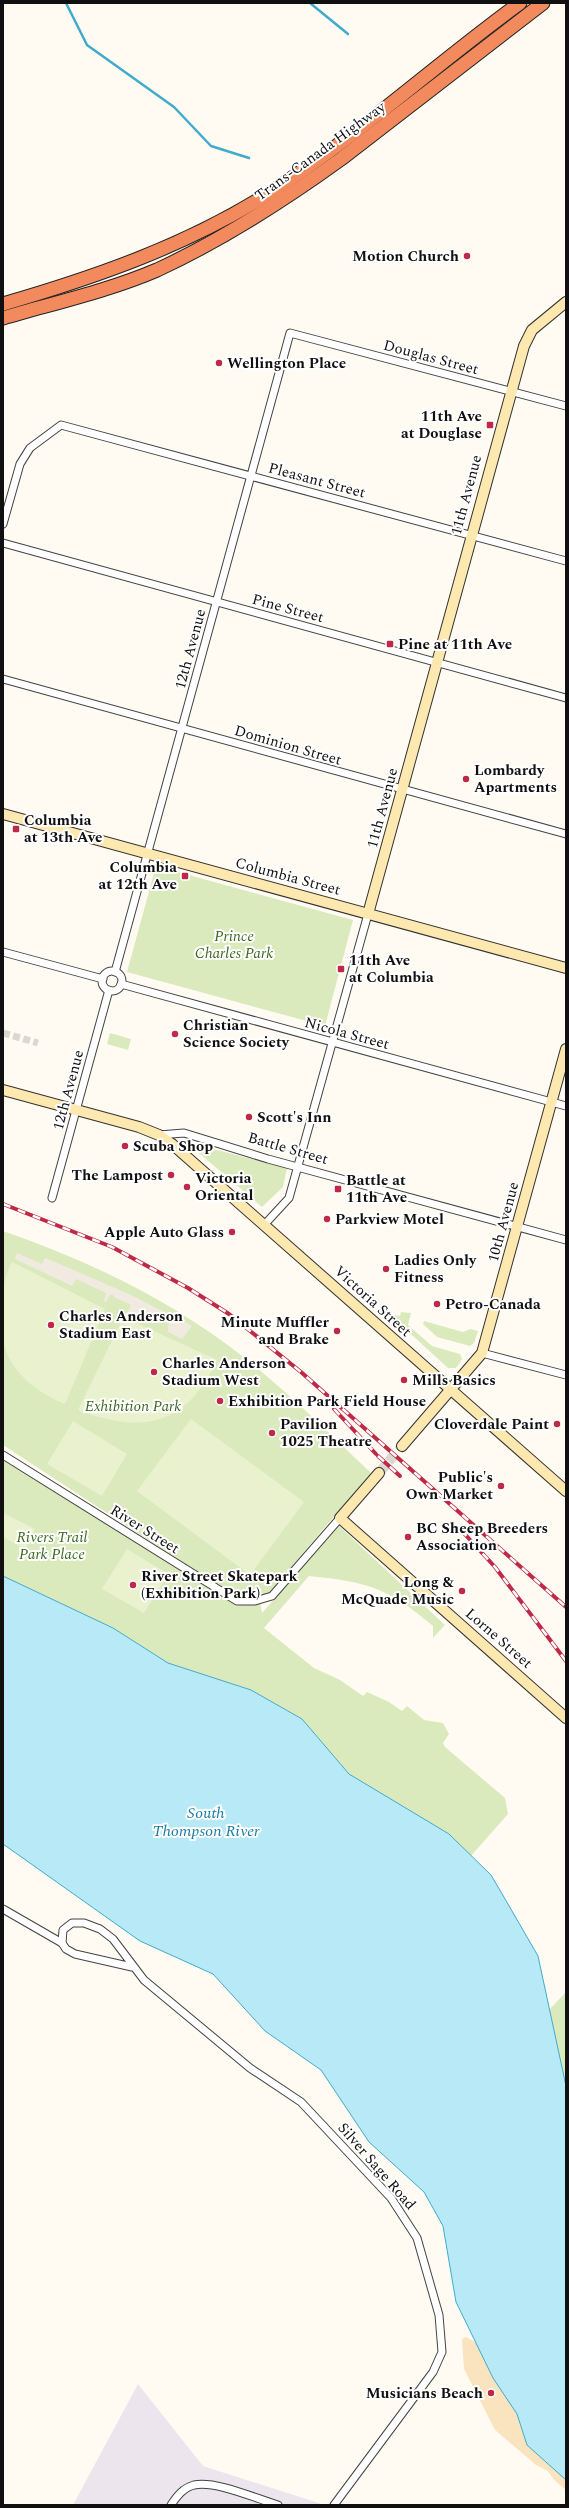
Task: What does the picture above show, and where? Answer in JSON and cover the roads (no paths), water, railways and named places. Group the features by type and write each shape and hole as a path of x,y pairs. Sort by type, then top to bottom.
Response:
{"highway":[{"name":"Trans-Canada Highway","path":"3,304 104,273 149,256 225,218 269,193 335,148 520,3"},
{"name":"Trans-Canada Highway","path":"3,318 129,280 156,270 223,236 308,183 341,159 543,3"}],"street":[{"name":"11th Avenue","path":"265,1224 289,1198 402,790 510,390 524,346 532,330 566,302"},
{"name":"Douglas Street","path":"290,333 566,406"},
{"name":"12th Avenue","path":"114,972 290,333"},
{"name":"Pleasant Street","path":"3,524 20,464 30,448 61,424 566,561"},
{"name":"Pine Street","path":"3,543 566,698"},
{"name":"Dominion Street","path":"3,680 566,834"},
{"name":"Columbia Street","path":"3,814 566,968"},
{"path":"3,952 103,979"},
{"path":"114,972 121,976 122,984 117,990 110,990 103,984 103,979 107,973 114,972"},
{"name":"Nicola Street","path":"122,984 566,1106"},
{"name":"12th Avenue","path":"52,1198 110,990"},
{"name":"10th Avenue","path":"402,1446 451,1391 482,1353 566,1049"},
{"name":"Battle Street","path":"3,1090 139,1127 159,1135 184,1133 297,1167 566,1240"},
{"name":"Victoria Street","path":"159,1135 185,1154 451,1391 566,1490"},
{"path":"482,1353 566,1375"},
{"name":"River Street","path":"3,1455 237,1601 255,1601 272,1596 340,1518"},
{"path":"340,1518 379,1473"},
{"name":"Lorne Street","path":"340,1518 566,1718"},
{"path":"3,1909 62,1943 66,1949 75,1954 132,1967"},
{"name":"Silver Sage Road","path":"62,1943 63,1930 72,1923 84,1923 100,1929 113,1938 132,1967 157,1992 250,2068 301,2102 316,2115 356,2162 392,2198 417,2238 439,2315 442,2346 440,2359 433,2372 334,2505"},
{"path":"171,2505 180,2492 187,2488 200,2485 215,2486 278,2505"}],"water":[{"name":"South Thompson River","path":"3,1576 113,1628 168,1663 251,1690 302,1719 349,1774 449,1834 491,1875 538,1956 566,2086 566,2480 527,2445 517,2414 493,2378 456,2302 443,2226 424,2192 369,2142 321,2070 265,2031 213,1974 140,1941 3,1844"}],"waterway":[{"path":"66,3 87,45 174,107 211,146 249,158"},
{"path":"310,3 348,34"}],"tunnel":[{"path":"3,1033 38,1043"},
{"path":"379,1473 402,1446"}],"railway":[{"path":"3,1204 112,1247 188,1288 229,1314 301,1372 566,1607"},
{"path":"334,1409 376,1454"},
{"path":"378,1456 400,1476"},
{"path":"461,1530 495,1567 566,1661"}],"place":[{"name":"Motion Church","path":"467,256"},
{"name":"Wellington Place","path":"219,363"},
{"name":"11th Ave at Douglase","path":"490,425"},
{"name":"Pine at 11th Ave","path":"390,644"},
{"name":"Lombardy Apartments","path":"466,779"},
{"name":"Columbia at 13th Ave","path":"16,829"},
{"name":"Columbia at 12th Ave","path":"185,876"},
{"name":"11th Ave at Columbia","path":"341,969"},
{"name":"Christian Science Society","path":"175,1034"},
{"name":"Scott's Inn","path":"249,1117"},
{"name":"Scuba Shop","path":"125,1146"},
{"name":"The Lampost","path":"171,1175"},
{"name":"Victoria Oriental","path":"187,1187"},
{"name":"Battle at 11th Ave","path":"338,1189"},
{"name":"Parkview Motel","path":"327,1219"},
{"name":"Apple Auto Glass","path":"232,1232"},
{"name":"Ladies Only Fitness","path":"386,1269"},
{"name":"Petro-Canada","path":"437,1304"},
{"name":"Charles Anderson Stadium East","path":"51,1325"},
{"name":"Minute Muffler and Brake","path":"337,1331"},
{"name":"Charles Anderson Stadium West","path":"154,1372"},
{"name":"Mills Basics","path":"404,1380"},
{"name":"Exhibition Park Field House","path":"220,1401"},
{"name":"Cloverdale Paint","path":"557,1424"},
{"name":"Pavilion 1025 Theatre","path":"272,1433"},
{"name":"Public's Own Market","path":"501,1486"},
{"name":"BC Sheep Breeders Association","path":"408,1537"},
{"name":"River Street Skatepark (Exhibition Park)","path":"133,1585"},
{"name":"Long & McQuade Music","path":"462,1591"},
{"name":"Musicians Beach","path":"491,2393"}],"park label":[{"name":"Prince Charles Park","path":"234,944"},
{"name":"Exhibition Park","path":"133,1406"},
{"name":"Rivers Trail Park Place","path":"52,1546"}]}
